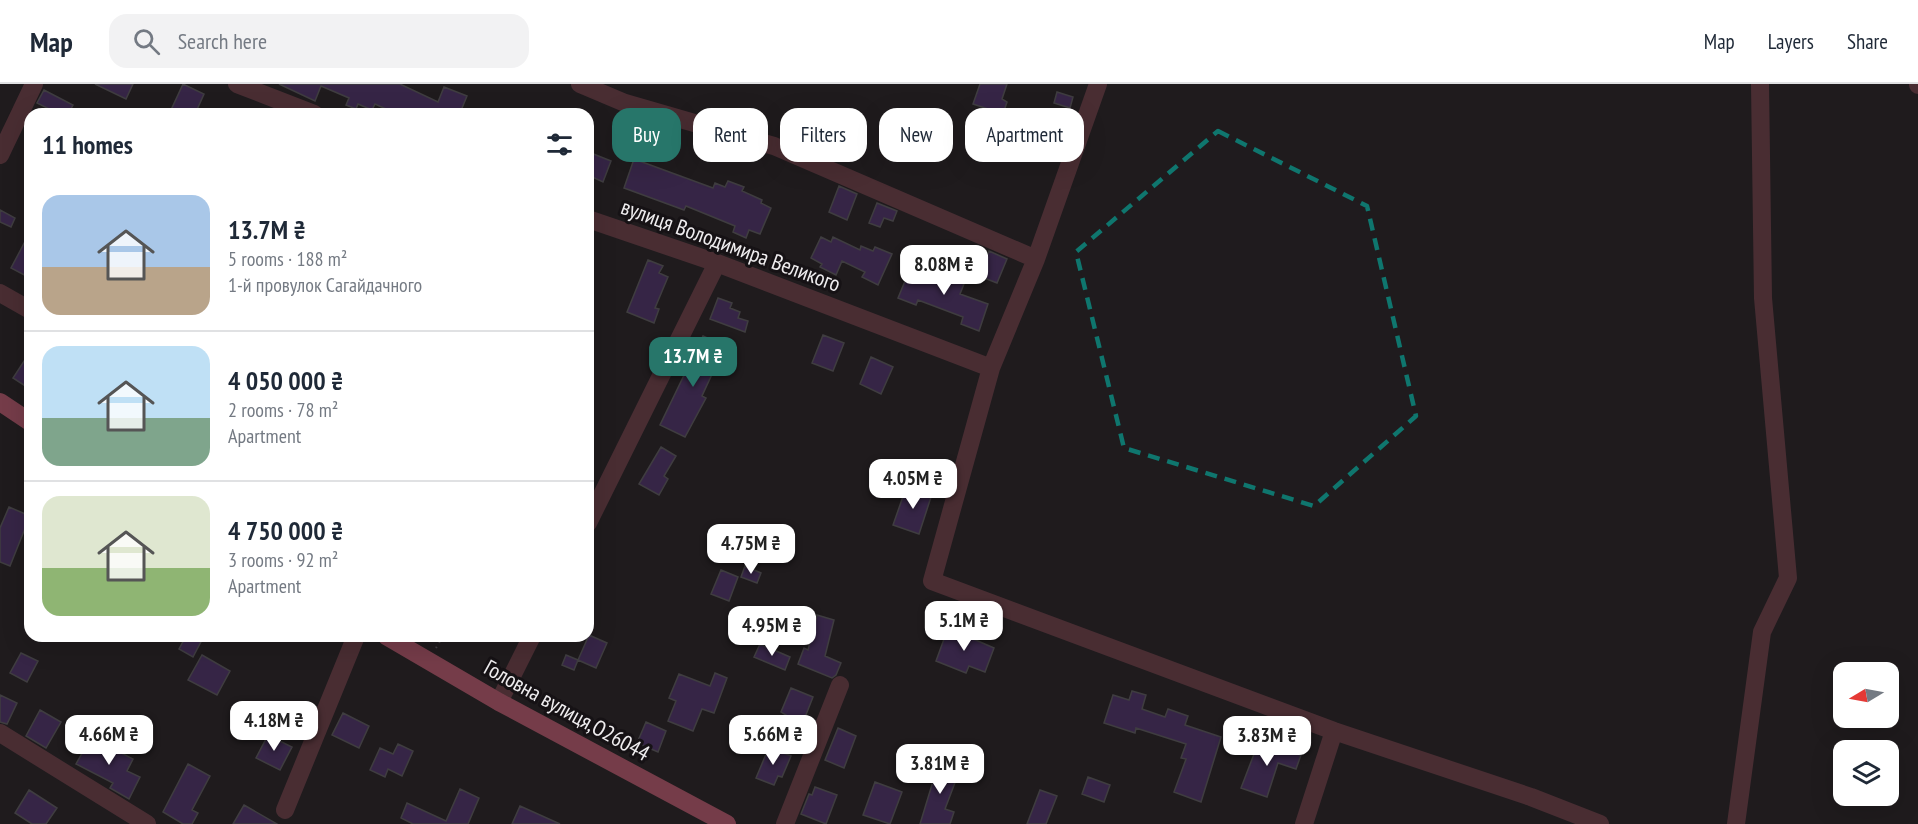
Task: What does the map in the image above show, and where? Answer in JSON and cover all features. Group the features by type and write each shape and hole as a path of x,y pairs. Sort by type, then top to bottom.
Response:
{"main road":[{"path":"0,402 24,418"},
{"name":"Головна вулиця,О26044","path":"396,642 499,702 723,823"}],"street":[{"path":"0,155 34,84"},
{"path":"237,84 278,107"},
{"path":"580,84 625,103 774,146 1036,259"},
{"path":"1098,84 1036,259 991,368 932,581 1334,731 1531,797 1600,824"},
{"path":"1736,824 1762,632 1788,579 1763,298 1760,84"},
{"name":"вулиця Володимира Великого","path":"594,221 717,263 991,368"},
{"path":"594,511 717,263"},
{"path":"0,292 24,306"},
{"path":"285,810 354,642"},
{"path":"499,702 529,642"},
{"path":"785,824 840,685"},
{"path":"1304,824 1334,731"},
{"path":"0,733 147,824"}],"highlighted area":[{"path":"1218,131 1367,206 1416,416 1314,506 1124,448 1076,252"}],"building":[{"path":"95,84 133,84 126,99"},
{"path":"183,84 204,94 198,108 172,108"},
{"path":"279,84 400,84 438,102 444,87 467,96 462,108 384,108 375,104 373,108 367,108 358,104 356,108 354,108 346,105 349,98 321,86 315,101"},
{"path":"980,84 1007,84 1002,99 1007,102 1005,108 985,108 973,104"},
{"path":"44,90 73,105 71,108 47,108 37,103"},
{"path":"1057,92 1073,97 1070,108 1054,103"},
{"path":"594,154 611,161 603,182 594,178"},
{"path":"633,162 642,162 713,188 715,183 725,187 728,181 744,187 742,191 762,200 761,203 771,208 760,234 749,230 746,238 733,232 735,226 686,206 684,210 624,188"},
{"path":"839,186 857,194 847,220 829,212"},
{"path":"877,203 897,211 893,221 884,218 880,227 869,223"},
{"path":"0,210 15,218 11,227 0,222"},
{"path":"821,237 831,242 833,237 860,250 861,246 873,251 875,247 892,254 878,285 862,277 865,272 842,261 836,275 820,267 822,264 811,258"},
{"path":"24,243 24,275 11,268"},
{"path":"989,251 1007,259 997,283 979,276"},
{"path":"648,260 663,266 659,273 668,277 655,308 659,309 654,323 627,312"},
{"path":"938,267 955,273 953,279 964,284 960,294 988,304 979,331 961,324 963,317 918,300 916,305 898,298 910,269 934,279"},
{"path":"718,298 732,303 730,308 740,312 738,318 748,321 745,332 710,319"},
{"path":"823,335 844,343 833,371 812,363"},
{"path":"703,336 725,346 702,396 706,398 685,437 660,425"},
{"path":"871,357 893,367 881,394 860,384"},
{"path":"24,361 24,385 13,378"},
{"path":"661,447 676,456 664,476 668,479 659,495 639,484"},
{"path":"907,485 932,494 919,534 893,525"},
{"path":"9,507 24,513 24,531 10,566 0,562 0,528"},
{"path":"745,566 761,573 757,583 741,577"},
{"path":"721,570 738,577 729,601 711,594"},
{"path":"817,615 834,620 825,656 841,663 836,675 832,678 798,664 804,648 808,650"},
{"path":"948,628 994,648 985,672 969,666 966,673 936,661"},
{"path":"594,637 607,643 596,668 578,660 586,642 594,642"},
{"path":"183,642 201,642 193,657 179,649"},
{"path":"760,644 790,657 785,670 754,657"},
{"path":"21,653 38,661 27,682 10,673"},
{"path":"202,655 230,671 217,695 188,680"},
{"path":"566,655 578,660 574,670 562,665"},
{"path":"715,673 727,678 714,713 702,709 693,731 668,721 676,701 669,698 679,674 710,686"},
{"path":"791,688 813,697 800,730 783,723 786,715 781,712"},
{"path":"1132,691 1146,695 1142,709 1165,717 1168,709 1188,716 1185,725 1221,737 1201,802 1174,792 1186,759 1181,758 1186,744 1136,728 1135,733 1104,723 1113,695 1129,700"},
{"path":"0,695 17,703 7,724 0,722"},
{"path":"40,710 61,722 46,748 26,736"},
{"path":"343,713 369,726 359,748 332,735"},
{"path":"646,722 666,731 658,752 637,743"},
{"path":"838,728 856,736 844,768 825,760"},
{"path":"268,735 292,747 280,770 256,758"},
{"path":"91,737 133,759 127,771 140,777 129,799 110,788 113,783 76,764"},
{"path":"1259,741 1301,755 1296,769 1278,763 1267,797 1241,788"},
{"path":"398,744 413,751 402,776 388,769 385,777 370,770 380,748 393,754"},
{"path":"769,747 791,756 782,777 778,776 774,785 756,778"},
{"path":"941,755 955,760 949,778 956,780 945,809 954,812 950,824 920,824"},
{"path":"188,764 210,776 192,810 198,813 192,824 183,824 163,812"},
{"path":"1088,777 1110,785 1104,802 1082,794"},
{"path":"875,782 902,792 890,824 863,815"},
{"path":"815,787 837,795 826,824 801,814 809,794 812,795"},
{"path":"460,789 479,798 468,824 413,824 401,818 407,803 446,821"},
{"path":"29,790 57,808 46,824 32,824 15,813"},
{"path":"1040,790 1057,796 1046,824 1027,824"},
{"path":"244,805 277,824 233,824"},
{"path":"520,806 560,824 512,824"}]}
